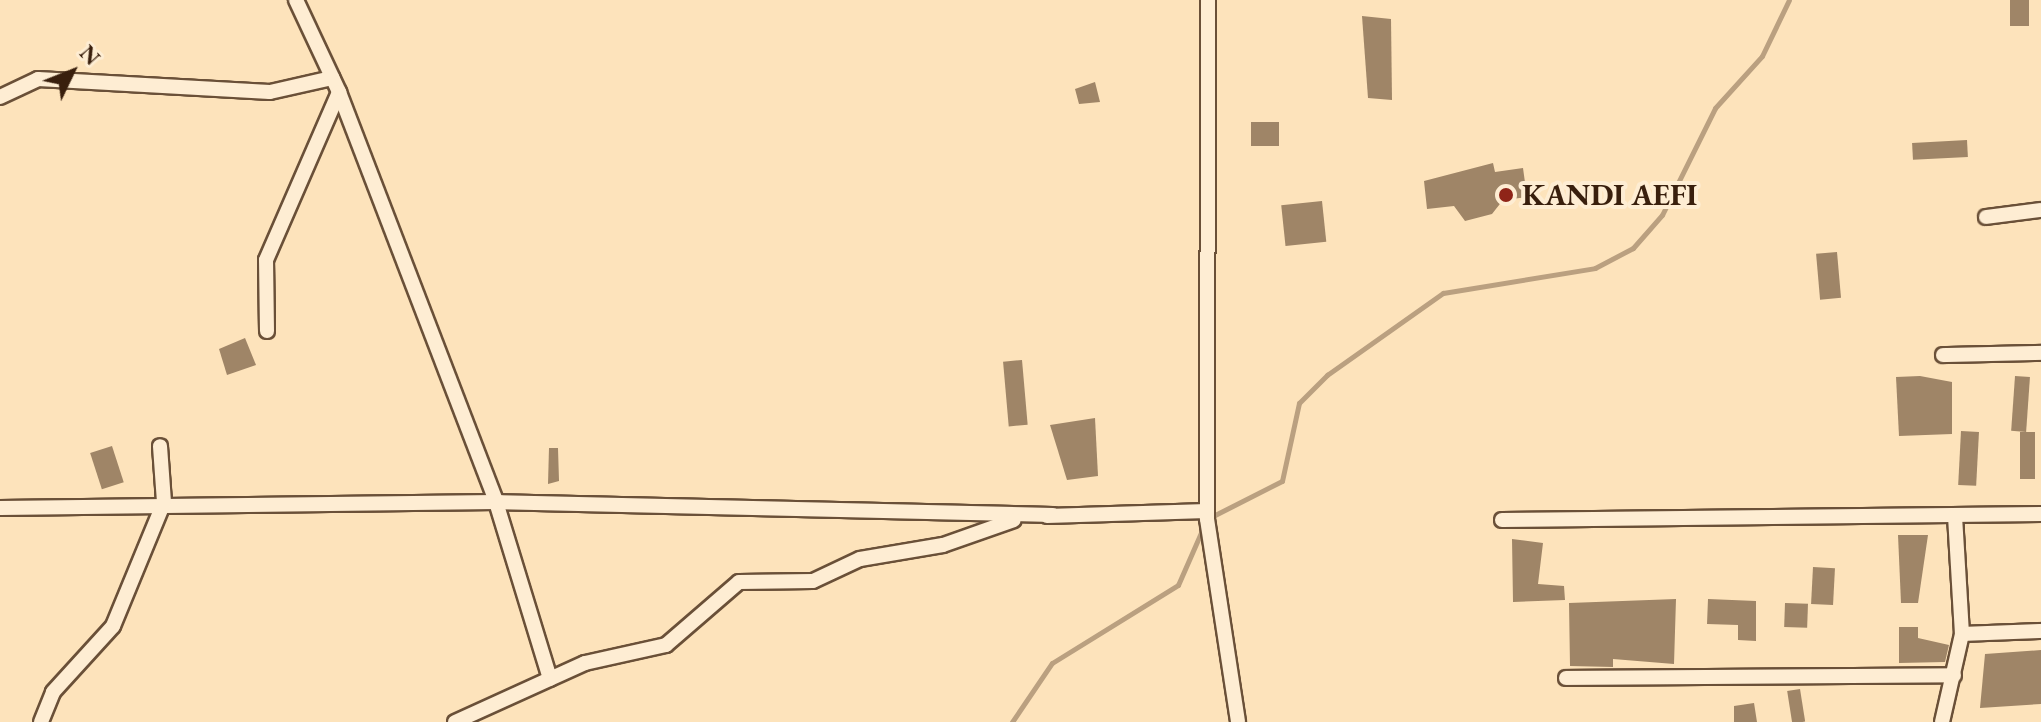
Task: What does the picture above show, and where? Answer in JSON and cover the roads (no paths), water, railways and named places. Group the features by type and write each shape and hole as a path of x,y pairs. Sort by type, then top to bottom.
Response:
{"street":[{"path":"296,0 335,85 496,502 550,679"},
{"path":"1208,0 1207,511 1238,722"},
{"path":"0,97 38,79 270,92 335,85"},
{"path":"267,331 266,260 335,85"},
{"path":"1986,217 2041,210"},
{"path":"1943,355 2041,353"},
{"path":"41,722 53,692 113,626 164,502 160,446"},
{"path":"0,508 164,502 496,502 1053,515 1207,511"},
{"path":"1502,520 2041,514"},
{"path":"455,722 550,679 666,645 739,582 813,581 860,559 1053,515"},
{"path":"1942,722 1962,634 1955,515"},
{"path":"1962,634 2041,631"},
{"path":"1566,678 1954,675"}],"waterway":[{"path":"1012,722 1052,663 1178,585 1207,519 1282,481 1299,403 1327,375 1443,293 1595,268 1633,248 1662,215 1715,108 1762,56 1789,0"}],"place":[{"name":"KANDI AEFI","path":"1506,195"}]}
